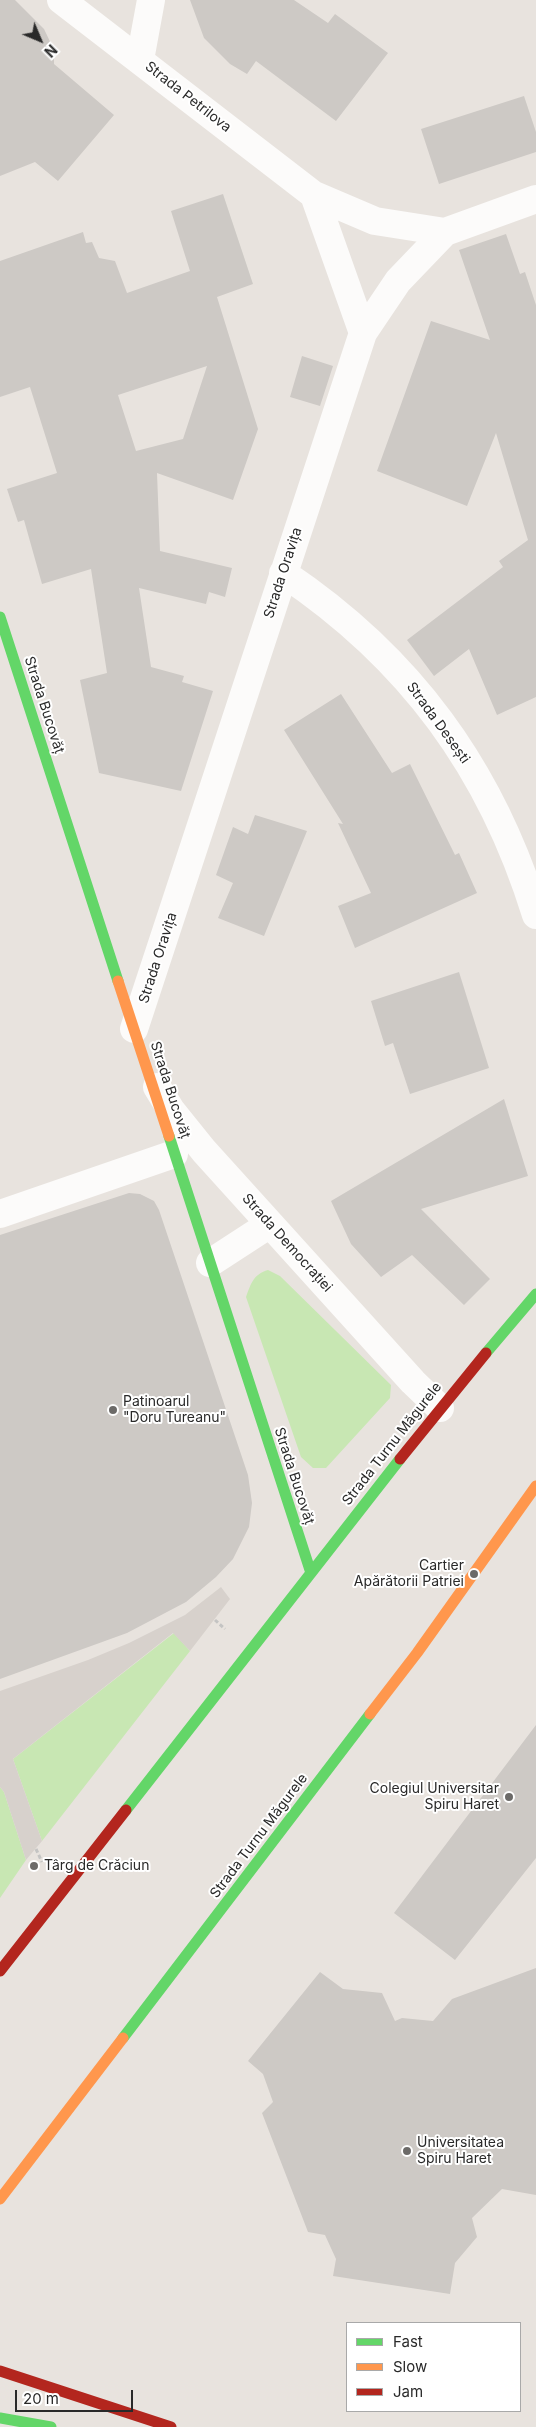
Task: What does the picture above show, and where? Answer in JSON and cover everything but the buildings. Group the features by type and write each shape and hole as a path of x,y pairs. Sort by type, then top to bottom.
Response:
{"main road":[{"name":"Strada Bucovăț","path":"0,617 310,1574"},
{"name":"Strada Turnu Măgurele","path":"0,1971 440,1408 536,1294"},
{"name":"Strada Turnu Măgurele","path":"0,2199 399,1676 535,1488"},
{"path":"0,2371 171,2427"},
{"path":"0,2418 51,2427"}],"street":[{"name":"Strada Petrilova","path":"61,0 314,195 375,221 445,232"},
{"path":"140,60 150,0"},
{"path":"314,195 363,333"},
{"name":"Strada Oravița","path":"134,1030 363,333 398,281 445,232 536,199"},
{"name":"Strada Desești","path":"283,573 330,606 362,633 412,686 437,716 473,770 506,833 536,914"},
{"name":"Strada Democrației","path":"147,1069 160,1094 185,1129 413,1382 440,1408"},
{"path":"0,1214 174,1154"},
{"path":"210,1263 270,1224"}],"path":[{"path":"215,1620 229,1632"}],"green space":[{"path":"268,1270 280,1276 391,1385 390,1398 326,1468 313,1468 301,1457 246,1297 254,1280 259,1274"},
{"path":"174,1633 190,1651 42,1841 13,1759"},
{"path":"0,1787 4,1792 26,1860 0,1898"}],"shaded area":[{"path":"221,1587 230,1599 190,1651 173,1633 13,1759 42,1841 26,1860 4,1792 0,1787 0,1691 88,1660 129,1643 185,1615"}],"traffic: fast":[{"path":"0,617 118,981"},
{"path":"169,1136 311,1573"},
{"path":"486,1353 536,1294"},
{"path":"126,1810 400,1459"},
{"path":"123,2038 370,1714"},
{"path":"0,2418 51,2427"}],"traffic: slow":[{"path":"118,981 169,1136"},
{"path":"370,1714 417,1653 536,1486"},
{"path":"0,2199 123,2038"}],"traffic: jam":[{"path":"400,1459 486,1353"},
{"path":"0,1971 126,1810"},
{"path":"0,2371 171,2427"}],"place":[{"name":"Patinoarul \"Doru Tureanu\"","path":"113,1410"},
{"name":"Cartier Apărătorii Patriei","path":"474,1574"},
{"name":"Colegiul Universitar Spiru Haret","path":"509,1797"},
{"name":"Târg de Crăciun","path":"34,1866"},
{"name":"Universitatea Spiru Haret","path":"407,2151"}]}
